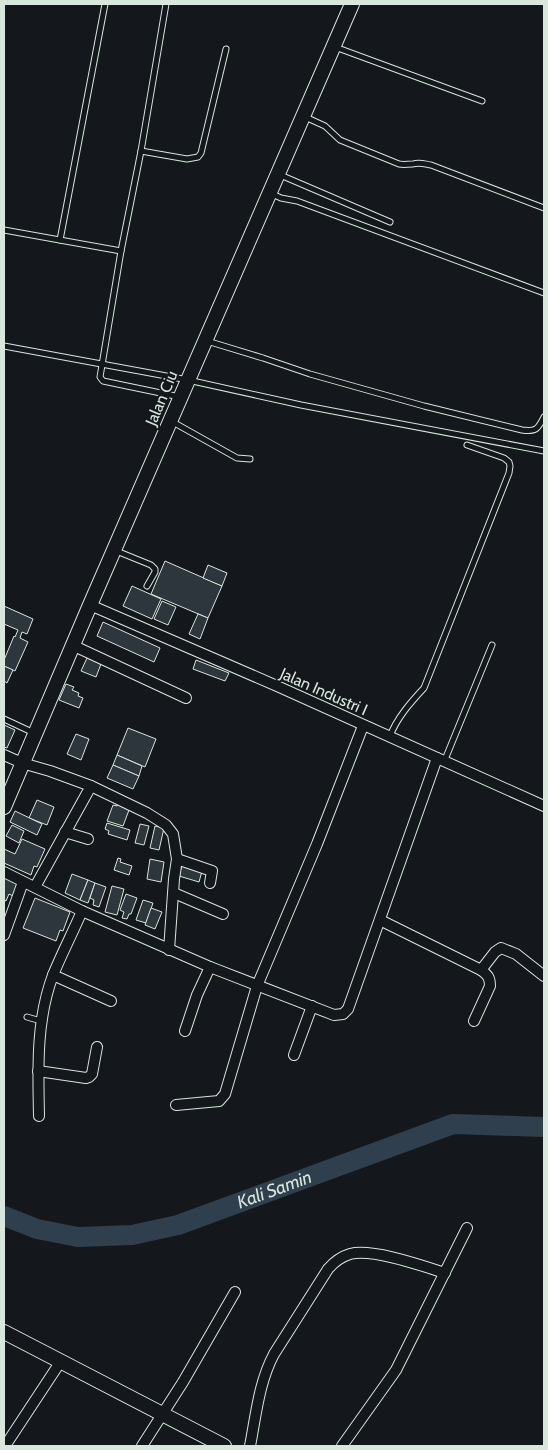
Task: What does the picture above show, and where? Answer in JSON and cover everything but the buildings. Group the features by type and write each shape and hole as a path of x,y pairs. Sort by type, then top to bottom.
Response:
{"street":[{"name":"Jalan Ciu","path":"4,807 72,645 352,4"},
{"name":"Jalan Industri I","path":"90,605 277,686 544,806"},
{"path":"72,645 186,698"},
{"path":"176,1105 219,1101 225,1094 257,986 318,844 363,726"},
{"path":"4,755 91,786 147,813 166,825 173,834 177,858 169,950"},
{"path":"4,872 82,911 169,950 334,1015 343,1014 348,1009 441,760"},
{"path":"35,887 91,786"},
{"path":"65,832 88,839"},
{"path":"177,858 212,872 210,883"},
{"path":"4,935 23,882"},
{"path":"174,893 223,914"},
{"path":"39,1116 38,1071 41,1021 53,975 82,911"},
{"path":"380,920 487,974 490,986 474,1021"},
{"path":"481,970 495,952 501,948 516,954 544,976"},
{"path":"185,1031 197,995 210,967"},
{"path":"53,975 110,1001"},
{"path":"294,1055 312,1006"},
{"path":"38,1071 89,1077 92,1074 97,1047"},
{"path":"345,1445 396,1370 467,1228"},
{"path":"250,1446 267,1368 328,1269 336,1260 363,1252 410,1262 445,1273"},
{"path":"142,1446 164,1415 235,1292"},
{"path":"4,1332 224,1446"},
{"path":"4,1446 60,1361"}],"lane":[{"path":"60,240 105,4"},
{"path":"166,4 100,378 102,381 181,397"},
{"path":"333,46 482,101"},
{"path":"141,151 187,158 198,157 201,152 226,49"},
{"path":"303,116 325,126 340,140 398,164 405,166 414,163 432,165 544,208"},
{"path":"278,173 390,222"},
{"path":"270,192 281,198 297,201 544,293"},
{"path":"4,230 121,251"},
{"path":"205,341 310,374 424,406 522,430 536,430 544,417"},
{"path":"4,346 188,380 301,405 544,451"},
{"path":"170,420 237,458 250,459"},
{"path":"390,737 394,726 410,703 424,688 509,473 509,462 504,458 467,445"},
{"path":"114,550 151,565 154,568 147,586"},
{"path":"441,760 492,645"},
{"path":"4,719 35,733"},
{"path":"28,1017 41,1021"}],"waterway":[{"name":"Kali Samin","path":"4,1216 37,1229 78,1237 132,1235 178,1225 453,1124 544,1127"}]}
